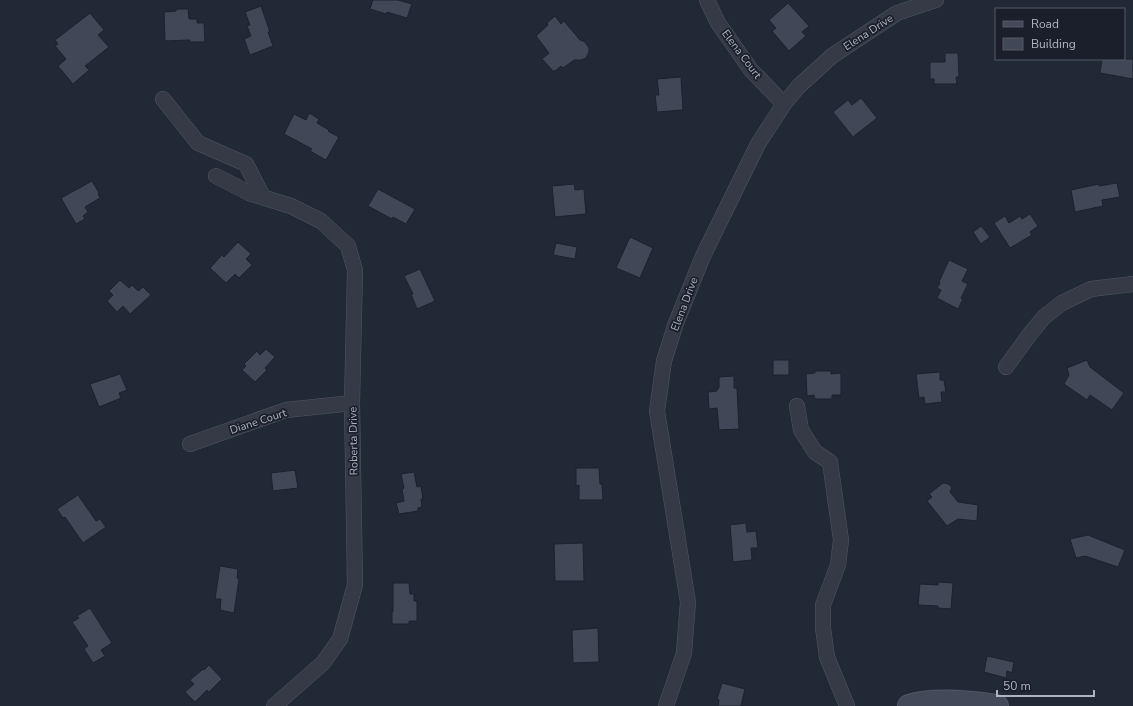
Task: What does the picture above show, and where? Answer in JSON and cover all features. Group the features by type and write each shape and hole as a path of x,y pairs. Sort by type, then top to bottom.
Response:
{"street":[{"name":"Elena Court","path":"707,0 718,22 751,70 784,104"},
{"name":"Elena Drive","path":"666,706 684,653 688,602 657,411 664,361 676,323 703,256 758,144 784,104 799,86 832,56 897,13 936,0"},
{"path":"163,99 198,143 246,164 263,197"},
{"name":"Roberta Drive","path":"216,176 249,193 291,206 321,221 348,246 355,270 352,403 355,586 340,639 323,663 274,706"},
{"path":"1006,367 1044,317 1062,303 1091,289 1133,284"},
{"name":"Diane Court","path":"190,444 286,410 352,403"},
{"path":"797,406 801,430 811,447 815,452 830,462 841,540 838,565 823,606 823,628 827,657 847,706"},
{"path":"908,706 915,704 944,702 997,706"}],"building":[{"path":"373,0 398,0 412,4 407,18 370,9"},
{"path":"788,3 809,26 802,32 806,36 789,51 772,31 776,28 769,20"},
{"path":"261,6 273,46 250,55 244,39 251,36 247,26 250,25 245,12"},
{"path":"176,9 188,9 189,19 197,19 197,23 204,23 205,42 190,42 190,40 165,41 164,12 176,11"},
{"path":"90,13 104,30 98,35 109,47 85,66 89,70 73,84 58,66 66,59 55,46 58,44 55,40"},
{"path":"555,16 561,24 564,21 580,40 585,42 589,48 589,52 586,58 574,60 563,68 561,66 553,71 542,59 549,53 536,36"},
{"path":"945,53 958,53 959,77 956,77 957,84 934,84 934,79 930,79 930,62 945,62"},
{"path":"1133,59 1133,79 1100,73 1102,60"},
{"path":"681,77 683,110 657,112 655,95 659,95 657,79"},
{"path":"861,98 877,118 853,137 833,112 848,100 852,105"},
{"path":"309,113 319,119 317,123 339,137 326,160 310,151 312,149 284,134 294,114 306,120"},
{"path":"92,181 99,193 100,198 85,207 88,212 83,216 85,219 76,224 61,198"},
{"path":"1117,183 1120,197 1102,200 1103,206 1075,212 1071,190 1099,184 1099,186"},
{"path":"574,184 575,190 584,189 586,214 555,217 552,186"},
{"path":"378,189 415,209 406,224 393,217 392,219 368,206"},
{"path":"1030,214 1038,226 1030,232 1032,235 1010,248 994,223 1005,216 1009,223 1020,216 1022,219"},
{"path":"981,226 990,237 981,244 973,232"},
{"path":"630,237 653,248 640,278 616,268"},
{"path":"238,242 251,254 246,259 252,265 239,278 235,274 226,283 210,268 222,255 224,257"},
{"path":"556,243 577,247 575,259 553,255"},
{"path":"949,260 968,269 962,281 968,284 961,298 963,299 958,309 937,298 941,290 937,288"},
{"path":"420,269 435,301 417,309 411,294 413,294 404,276"},
{"path":"120,280 129,288 132,285 138,291 143,287 151,295 130,314 123,306 117,312 107,301 113,295 109,291"},
{"path":"266,349 275,357 265,368 267,370 255,382 242,370 246,366 244,364 257,351 260,355"},
{"path":"773,360 789,360 789,375 773,375"},
{"path":"1087,360 1090,367 1124,393 1112,410 1090,395 1087,400 1064,384 1069,375 1067,368"},
{"path":"815,371 831,371 831,374 841,373 841,395 832,395 832,399 815,399 814,395 807,396 806,374 815,373"},
{"path":"940,372 940,380 944,380 946,392 941,392 942,402 925,404 924,397 919,398 916,374"},
{"path":"120,374 127,390 119,393 121,398 99,407 90,384"},
{"path":"734,376 734,388 737,388 739,429 719,430 717,408 709,409 708,392 717,391 719,388 719,377"},
{"path":"576,468 599,468 603,500 579,500 579,485 576,486"},
{"path":"295,470 298,488 273,491 271,473"},
{"path":"414,472 417,487 421,486 423,499 421,499 422,507 418,508 418,511 399,514 396,503 404,501 402,489 404,488 401,474"},
{"path":"943,483 952,487 950,492 958,502 978,505 977,521 958,519 947,526 927,501 932,497 929,494"},
{"path":"78,495 96,521 100,519 106,527 83,543 65,517 63,518 57,509"},
{"path":"746,523 747,532 756,531 758,548 751,548 752,560 733,562 730,525"},
{"path":"1088,535 1125,550 1118,567 1085,556 1076,558 1070,539"},
{"path":"583,543 584,581 555,581 554,544"},
{"path":"220,566 238,569 237,578 239,579 234,613 220,610 221,599 215,599"},
{"path":"938,582 953,583 951,609 938,608 938,606 918,605 920,584 938,585"},
{"path":"393,583 409,583 410,594 414,594 414,601 417,601 417,621 409,621 409,624 392,624"},
{"path":"90,608 112,643 101,650 105,656 93,663 84,649 88,646 72,622 79,618 77,616"},
{"path":"598,628 599,662 573,663 572,630"},
{"path":"987,656 1014,662 1012,673 1007,671 1006,678 984,672"},
{"path":"209,665 222,679 209,692 207,690 195,702 185,692 194,684 190,680"},
{"path":"722,683 745,689 741,706 718,706 719,700 717,699"}]}
